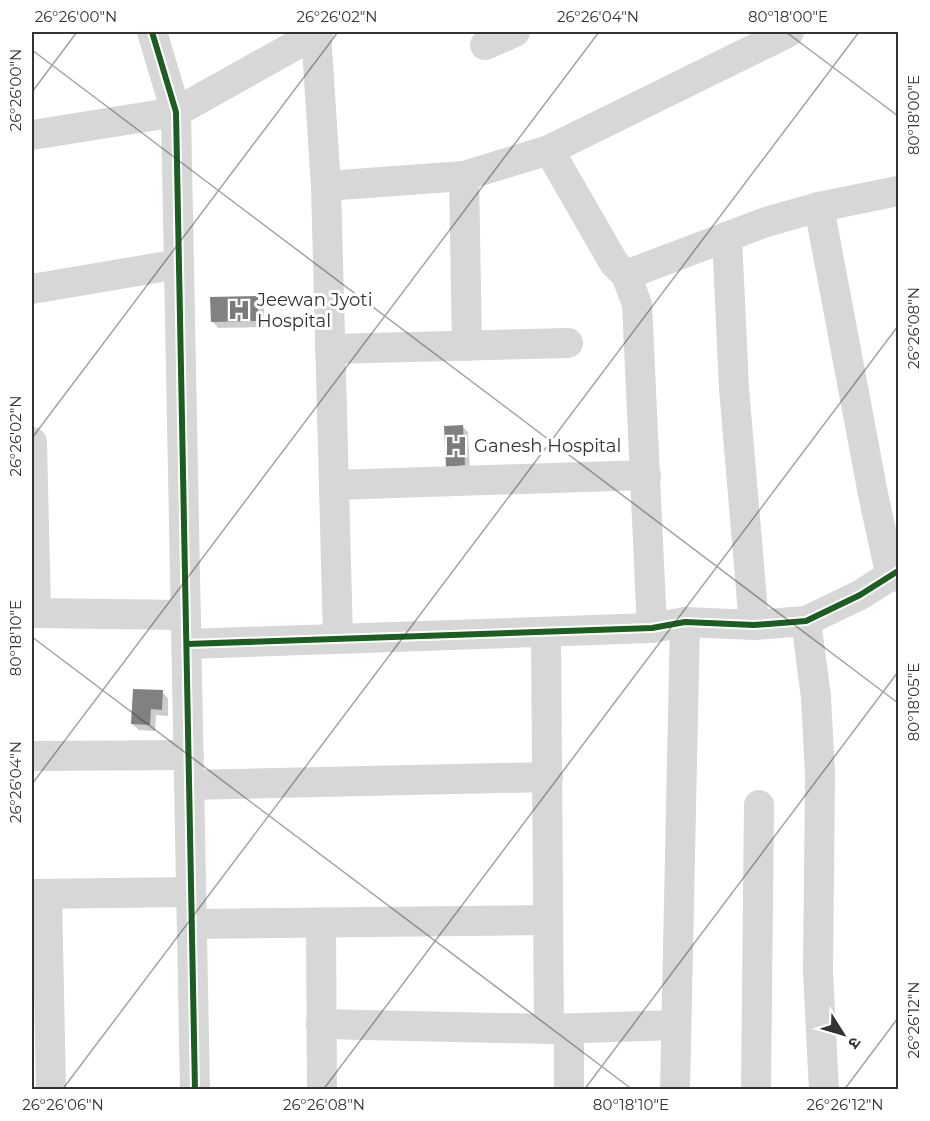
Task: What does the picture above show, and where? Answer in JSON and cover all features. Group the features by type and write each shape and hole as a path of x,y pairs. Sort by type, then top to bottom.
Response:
{"street":[{"path":"152,32 176,112 195,1089"},
{"path":"32,135 176,112 317,32 326,186 338,638"},
{"path":"485,45 515,32"},
{"path":"326,186 464,176 549,150 789,32"},
{"path":"549,150 614,263 626,275 637,304 652,628"},
{"path":"464,176 467,346"},
{"path":"626,275 766,222 819,207 898,191"},
{"path":"32,442 34,613 187,629 338,638 652,628 685,622 754,625 806,621 860,595 895,574 873,494 819,207"},
{"path":"727,237 734,388 754,625"},
{"path":"32,289 179,264"},
{"path":"330,349 568,343"},
{"path":"334,485 646,475"},
{"path":"806,621 816,697 820,774 818,972 824,1089"},
{"path":"675,1089 685,622"},
{"path":"546,632 548,920 559,1029 569,1089"},
{"path":"32,756 189,755"},
{"path":"189,785 548,777"},
{"path":"756,1089 759,805"},
{"path":"51,1089 39,894 191,892"},
{"path":"192,924 548,920"},
{"path":"321,923 322,1089"},
{"path":"321,1024 559,1029 676,1025"}],"building":[{"path":"258,296 258,321 211,322 210,297"},
{"path":"463,425 465,465 446,467 444,426"},
{"path":"133,689 163,690 162,710 151,709 150,725 131,724"}],"cycle path":[{"path":"152,32 176,112 195,1090"},
{"path":"187,644 652,628 685,622 754,625 806,621 860,595 898,571"}],"place":[{"name":"Jeewan Jyoti Hospital","path":"239,310"},
{"name":"Ganesh Hospital","path":"456,446"}]}
